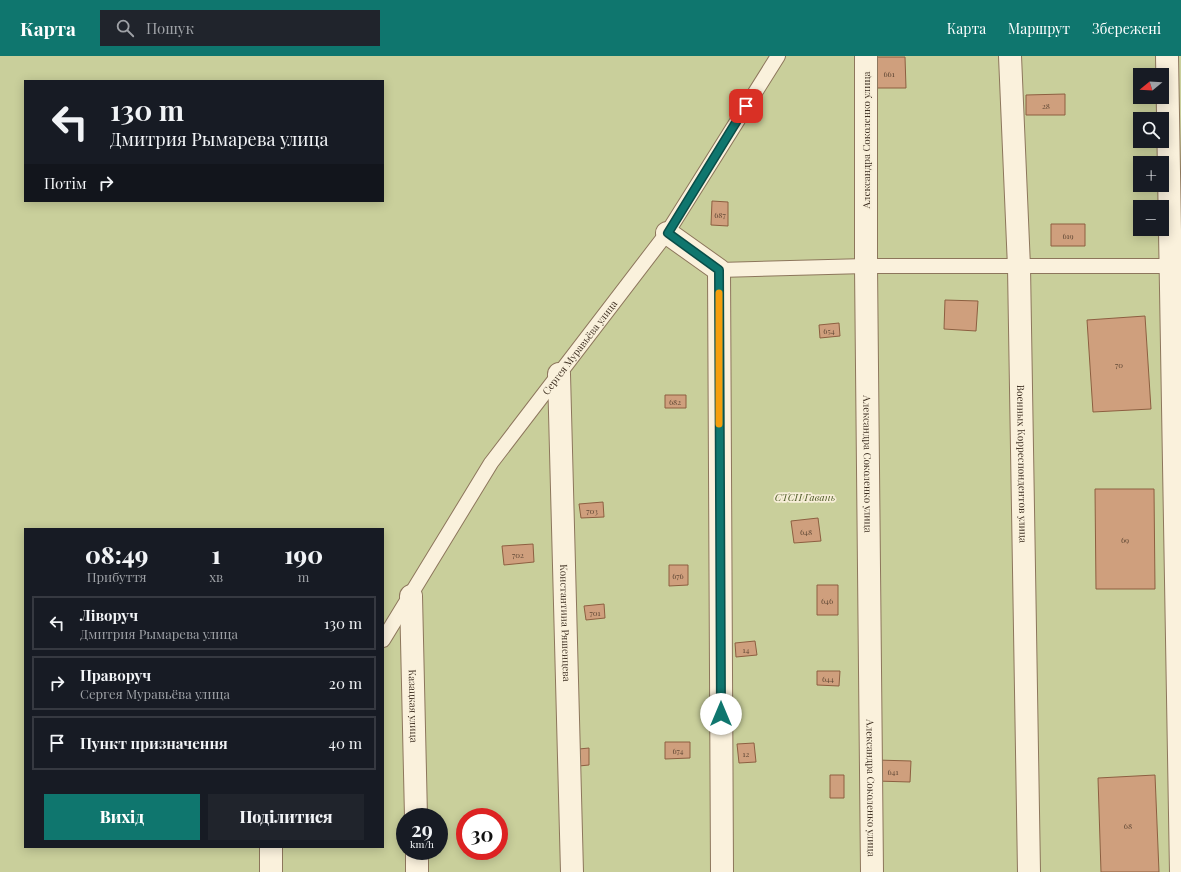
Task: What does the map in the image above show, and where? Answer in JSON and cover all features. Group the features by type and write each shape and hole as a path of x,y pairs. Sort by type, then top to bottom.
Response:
{"street":[{"name":"Александра Соколенко улица","path":"866,56 866,266 872,872"},
{"name":"Военных Корреспондентов улица","path":"1010,56 1019,267 1029,872"},
{"path":"1166,56 1176,266 1181,872"},
{"path":"668,233 719,270 722,872"},
{"name":"Константина Ряшенцева","path":"559,374 572,872"},
{"name":"Казацкая улица","path":"411,596 416,808"},
{"path":"271,848 271,872"},
{"path":"417,860 417,872"}],"lane":[{"name":"Сергея Муравьёва улица","path":"384,638 491,463 668,233 778,56"},
{"path":"719,270 866,266 1176,266"}],"green space":[{"name":"СТСН Гавань","path":"0,56 1181,56 1181,872 0,872"}],"building":[{"path":"873,57 905,57 906,88 873,88"},
{"path":"1065,94 1065,115 1026,115 1026,95"},
{"path":"712,201 728,202 728,226 711,225"},
{"path":"1051,224 1085,224 1085,246 1051,246"},
{"path":"945,300 978,301 976,331 944,329"},
{"path":"1145,316 1151,409 1093,412 1087,320"},
{"path":"839,323 840,336 820,338 819,325"},
{"path":"665,395 686,395 686,408 665,408"},
{"path":"1095,489 1154,489 1155,589 1096,589"},
{"path":"603,502 604,517 581,518 579,504"},
{"path":"818,518 821,541 794,543 791,521"},
{"path":"533,544 534,562 504,565 502,546"},
{"path":"669,565 688,565 688,585 669,586"},
{"path":"817,585 838,585 838,615 817,615"},
{"path":"604,604 605,618 586,620 584,606"},
{"path":"755,641 757,655 736,657 735,643"},
{"path":"817,671 840,671 839,686 817,685"},
{"path":"665,742 690,742 690,758 665,759"},
{"path":"754,743 756,762 739,763 737,744"},
{"path":"589,748 589,765 579,766 579,749"},
{"path":"877,760 911,761 910,782 876,781"},
{"path":"830,775 844,775 844,798 830,798"},
{"path":"1155,775 1159,872 1101,872 1098,778"}],"slow traffic":[{"path":"719,293 719,424"}],"route":[{"path":"721,714 719,270 668,233 746,106"}]}
